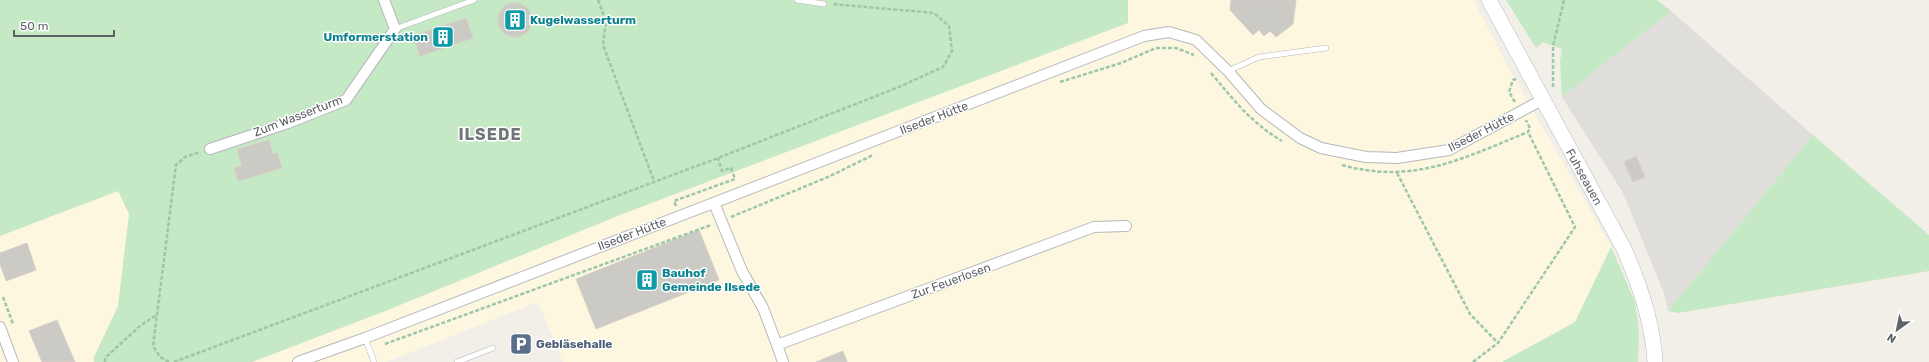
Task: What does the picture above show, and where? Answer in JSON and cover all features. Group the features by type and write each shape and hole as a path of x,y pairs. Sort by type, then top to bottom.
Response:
{"street":[{"path":"384,0 395,29"},
{"name":"Fuhseauen","path":"1489,0 1624,249 1636,275 1652,332 1655,362"},
{"name":"Zum Wasserturm","path":"210,149 288,123 346,100 395,29"},
{"name":"Ilseder Hütte","path":"298,362 365,338 1144,36 1169,32 1196,40 1228,71 1261,109 1300,138 1321,148 1366,157 1397,158 1449,150 1542,100"},
{"path":"714,203 742,271 763,308 783,362"},
{"name":"Zur Feuerlosen","path":"777,345 1094,227 1126,226"},
{"path":"0,327 13,362"}],"lane":[{"path":"395,29 474,0"},
{"path":"797,0 824,4"},
{"path":"1228,71 1259,57 1326,48"},
{"path":"365,338 374,362"},
{"path":"457,362 494,348"}],"path":[{"path":"598,0 606,21 603,45 654,181"},
{"path":"1542,100 1553,92 1553,46 1564,0"},
{"path":"174,362 718,158 900,86 943,67 952,51 949,26 934,13 824,4"},
{"path":"1055,84 1121,63 1156,48 1176,48 1194,55 1199,59"},
{"path":"1207,68 1244,112 1268,132 1288,144"},
{"path":"1473,362 1498,343 1576,227 1528,132 1530,128 1509,92 1514,80 1528,73"},
{"path":"1334,163 1354,169 1397,173 1432,168 1459,160 1528,132"},
{"path":"169,362 160,357 153,346 176,165 185,157 210,149"},
{"path":"370,350 687,233 721,222 828,178 878,152"},
{"path":"718,158 722,171 730,168 733,175"},
{"path":"1397,158 1397,173 1470,314 1498,343"},
{"path":"105,362 105,358 141,325 158,314"}],"shaded area":[{"path":"0,0 1473,0 1507,65 1611,247 1575,322 1502,362 563,362 538,302 386,362 0,362"},
{"path":"1671,11 1813,135 1668,311 1664,293 1623,193 1562,97"}],"green space":[{"path":"0,0 1128,0 1128,23 625,213 383,312 252,362 94,362 94,357 118,306 129,214 118,191 0,236"},
{"path":"1506,0 1657,0 1671,11 1562,97 1560,61 1562,49 1543,42 1536,48"},
{"path":"1813,135 1929,235 1929,271 1678,313 1668,311"},
{"path":"1611,247 1635,302 1639,332 1638,362 1502,362 1575,322"}],"building":[{"path":"1231,0 1296,0 1293,24 1276,37 1270,31 1264,36 1259,30 1253,35 1230,10"},
{"name":"Kugelwasserturm","path":"515,3 527,8 532,20 527,32 515,37 503,32 498,20 503,8"},
{"name":"Umformerstation","path":"466,18 473,38 420,56 413,36"},
{"path":"269,140 273,154 277,153 282,168 238,181 234,168 242,166 237,149"},
{"path":"1636,156 1645,177 1633,182 1624,162"},
{"name":"Bauhof Gemeinde Ilsede","path":"699,230 719,280 596,329 576,279"},
{"path":"27,243 36,270 6,281 0,264 0,253"},
{"path":"57,320 75,362 42,362 29,331"},
{"path":"843,351 847,362 816,362"}],"place":[{"name":"Kugelwasserturm","path":"515,20"},
{"name":"Umformerstation","path":"443,37"},
{"name":"Bauhof Gemeinde Ilsede","path":"647,280"},
{"name":"Gebläsehalle","path":"521,344"}],"district":[{"name":"ILSEDE","path":"490,134"}]}
